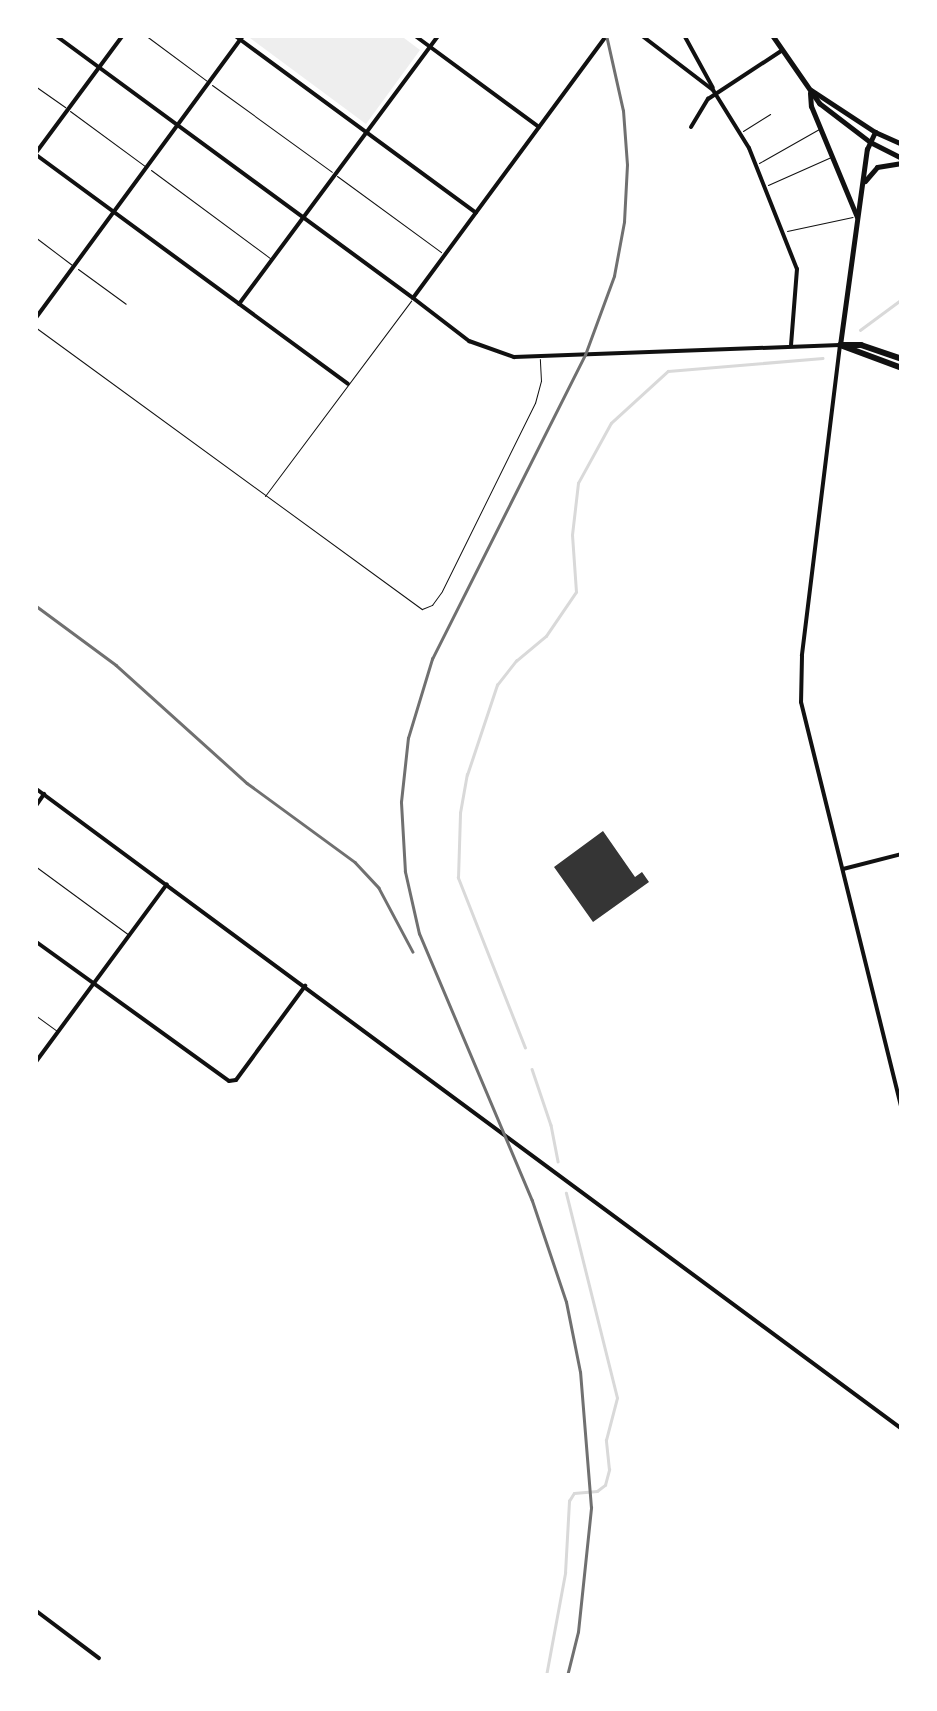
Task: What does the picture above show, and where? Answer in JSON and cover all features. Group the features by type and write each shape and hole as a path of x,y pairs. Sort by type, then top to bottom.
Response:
{"highway":[{"path":"840,345 861,344 902,358"},
{"path":"840,345 902,368"}],"main road":[{"path":"772,35 819,104 902,160"},
{"path":"811,90 810,104 856,216"},
{"path":"811,90 875,132 902,144"},
{"path":"840,345 856,216 875,132"},
{"path":"862,188 877,167 902,160"}],"street":[{"path":"55,35 485,349 540,359 840,345 800,682 806,737 844,869 902,1108"},
{"path":"123,35 35,154 348,384"},
{"path":"234,35 242,37 476,212"},
{"path":"414,35 539,127"},
{"path":"239,304 439,35"},
{"path":"413,298 607,35"},
{"path":"641,35 716,94"},
{"path":"684,35 756,164 798,272 790,345"},
{"path":"35,319 242,37"},
{"path":"691,127 697,111 716,94 782,51"},
{"path":"35,788 902,1428"},
{"path":"35,807 44,794"},
{"path":"844,869 902,854"},
{"path":"35,1063 167,884"},
{"path":"35,941 232,1082 306,986"},
{"path":"35,1610 99,1658"}],"lane":[{"path":"145,35 445,255"},
{"path":"35,86 272,260"},
{"path":"740,133 770,114"},
{"path":"756,164 820,128"},
{"path":"766,187 831,156"},
{"path":"783,232 856,216"},
{"path":"35,237 126,304"},
{"path":"265,496 413,298"},
{"path":"35,326 409,602 426,609 442,591 535,403 541,381 540,359"},
{"path":"35,866 129,936"},
{"path":"35,1015 58,1032"}],"shaded area":[{"path":"400,35 420,50 366,124 250,38"}],"building":[{"path":"603,831 635,877 642,872 649,882 593,922 554,867"}],"waterway":[{"path":"860,330 902,299"},
{"path":"525,1048 458,878 460,813 467,775 497,685 516,661 546,636 576,592 572,535 578,483 611,423 668,371 822,358"},
{"path":"532,1069 551,1125 558,1161"},
{"path":"546,1676 565,1573 569,1501 574,1493 597,1491 605,1485 609,1470 606,1440 617,1398 566,1193"}],"railway":[{"path":"567,1676 578,1632 591,1508 580,1372 566,1302 532,1201 419,934 405,872 401,802 408,738 432,659 585,355 614,276 624,222 627,165 623,111 606,35"},
{"path":"35,605 116,665 247,783 355,862 379,888 413,952"}]}
